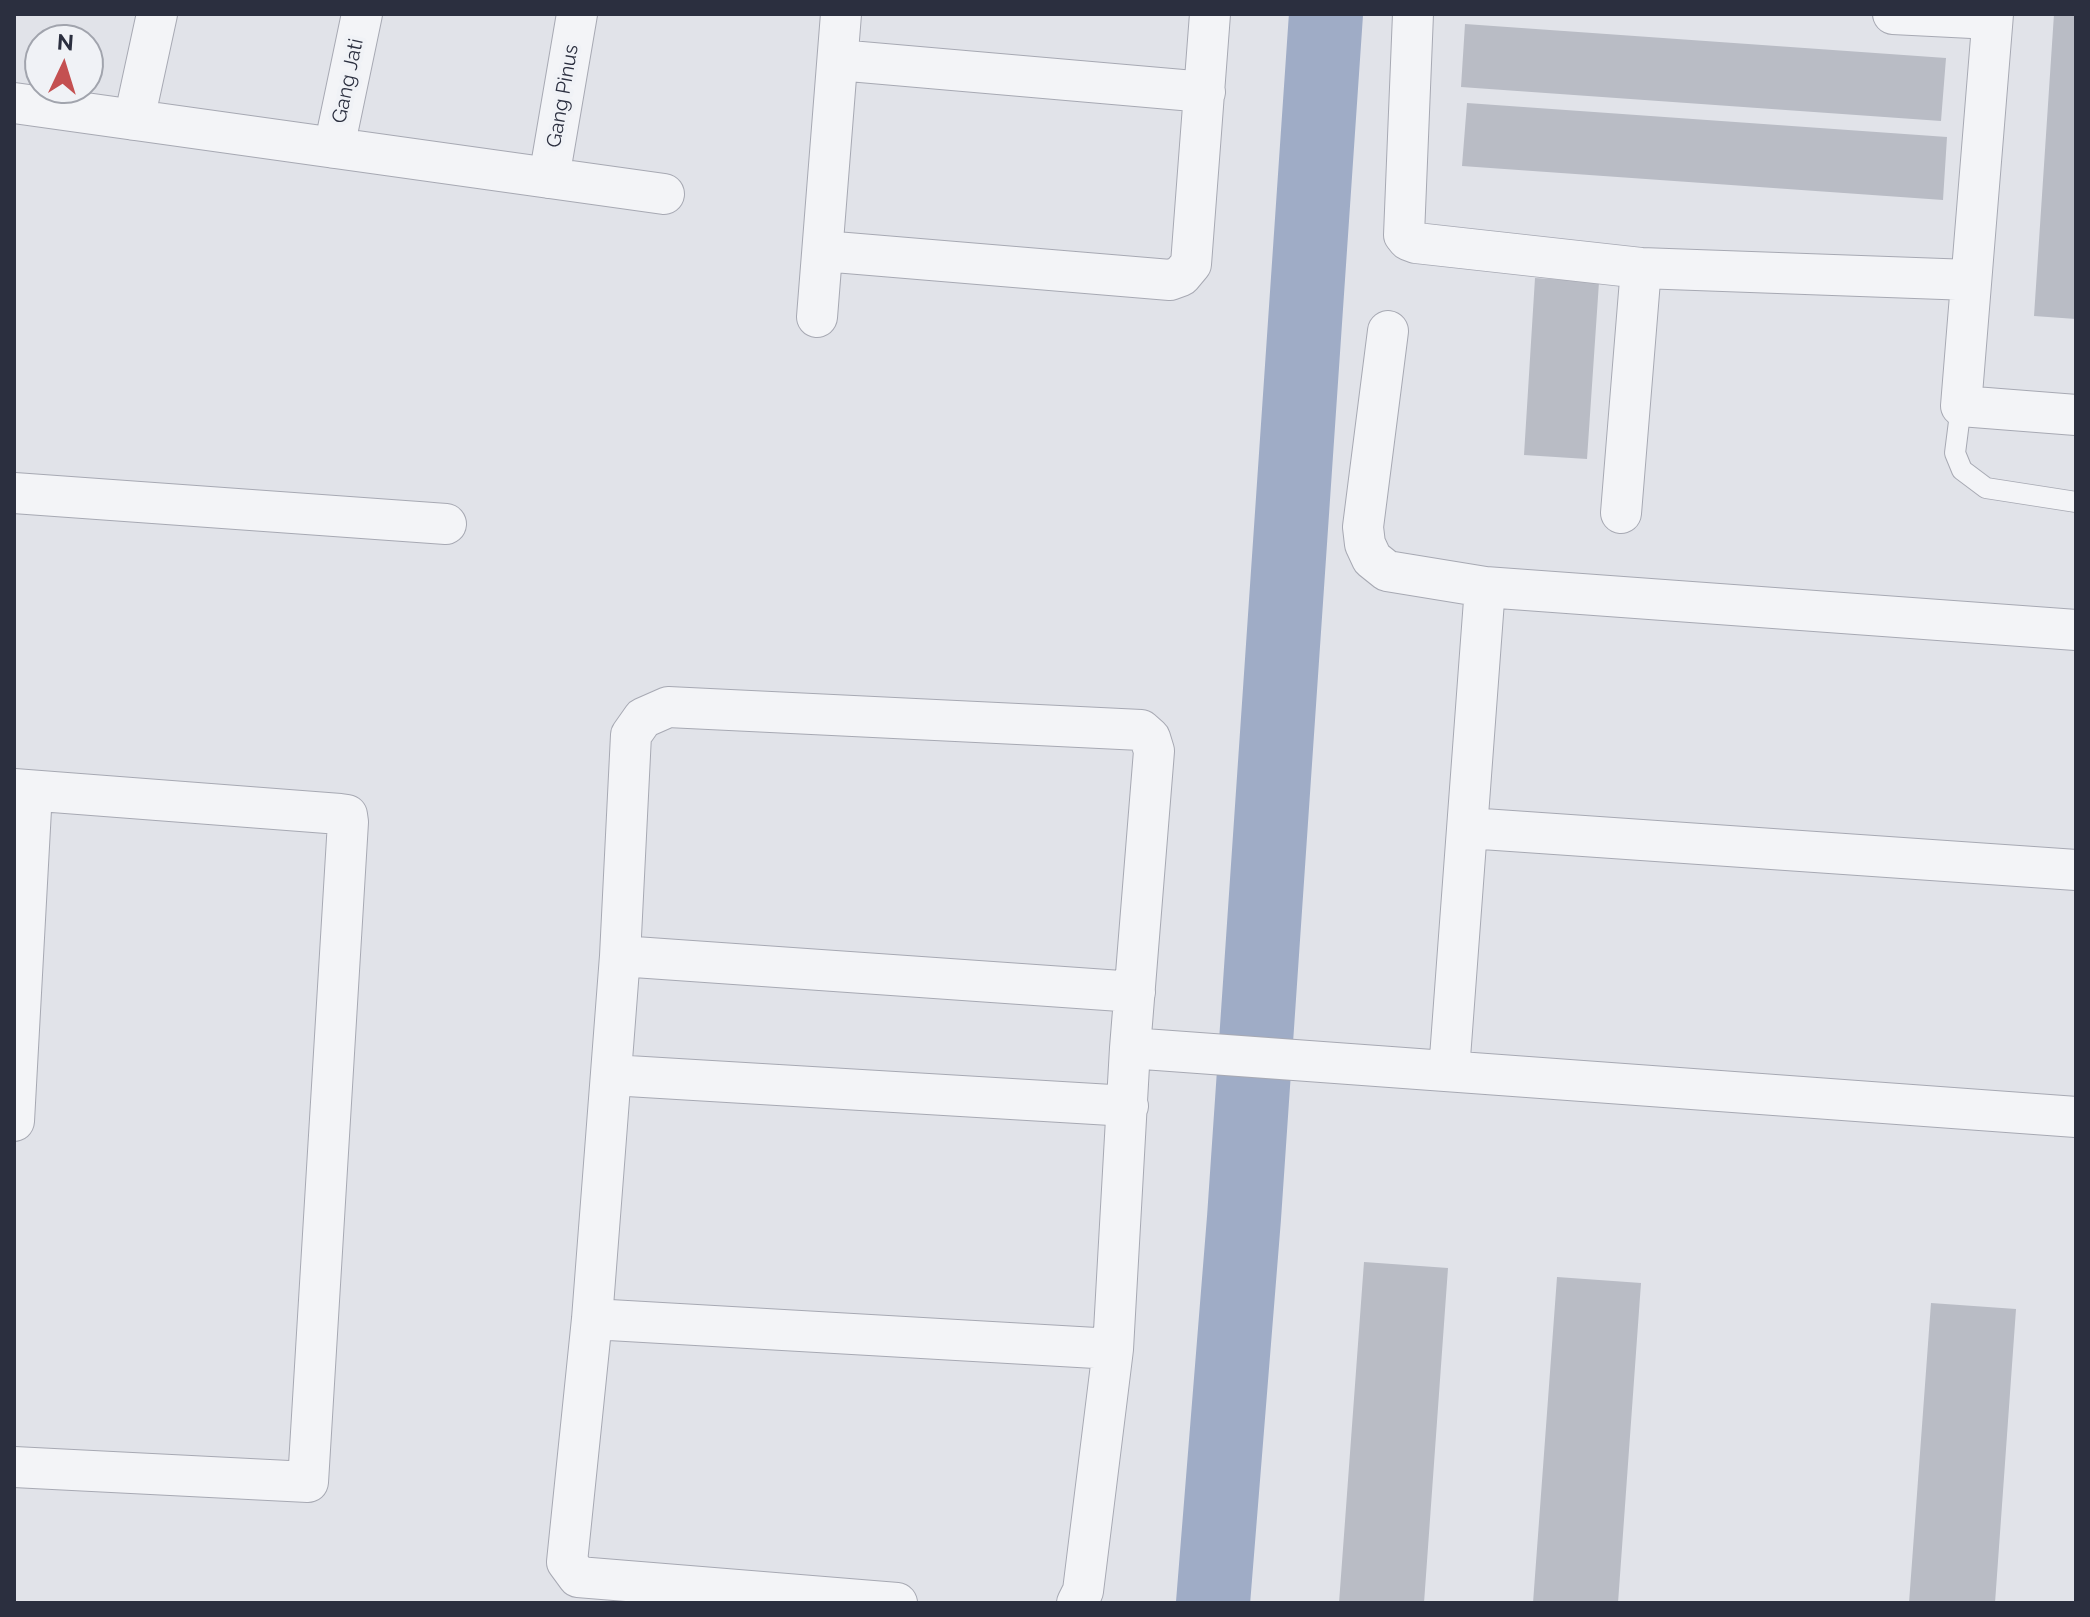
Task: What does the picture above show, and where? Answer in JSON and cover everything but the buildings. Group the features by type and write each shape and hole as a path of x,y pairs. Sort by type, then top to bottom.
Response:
{"street":[{"path":"134,120 157,14"},
{"name":"Gang Jati","path":"334,148 362,14"},
{"name":"Gang Pinus","path":"549,178 577,14"},
{"path":"817,317 841,14"},
{"path":"823,251 1170,280 1181,276 1191,264 1210,14"},
{"path":"1413,14 1404,235 1408,240 1641,268 1970,280"},
{"path":"1893,14 1992,16 1961,406 2076,415"},
{"path":"838,60 1205,92"},
{"path":"14,103 664,194"},
{"path":"1621,513 1641,268"},
{"path":"1388,331 1363,527 1365,544 1372,559 1387,571 1485,587 2076,630"},
{"path":"14,493 446,524"},
{"path":"1449,1071 1485,587"},
{"path":"897,1603 578,1577 567,1562 592,1319 611,1075 631,735 643,718 668,707 1141,730 1150,738 1154,751 1130,1048 1113,1349 1083,1591 1077,1603"},
{"path":"14,1121 23,790 347,815 308,1482 14,1467"},
{"path":"1468,828 2076,870"},
{"path":"620,956 1135,992"},
{"path":"1130,1048 2076,1117"},
{"path":"611,1075 1128,1106"},
{"path":"592,1319 1113,1349"}],"lane":[{"path":"1961,406 1955,453 1962,470 1986,488 2076,502"}],"waterway":[{"path":"1213,1603 1244,1218 1326,14"}]}
